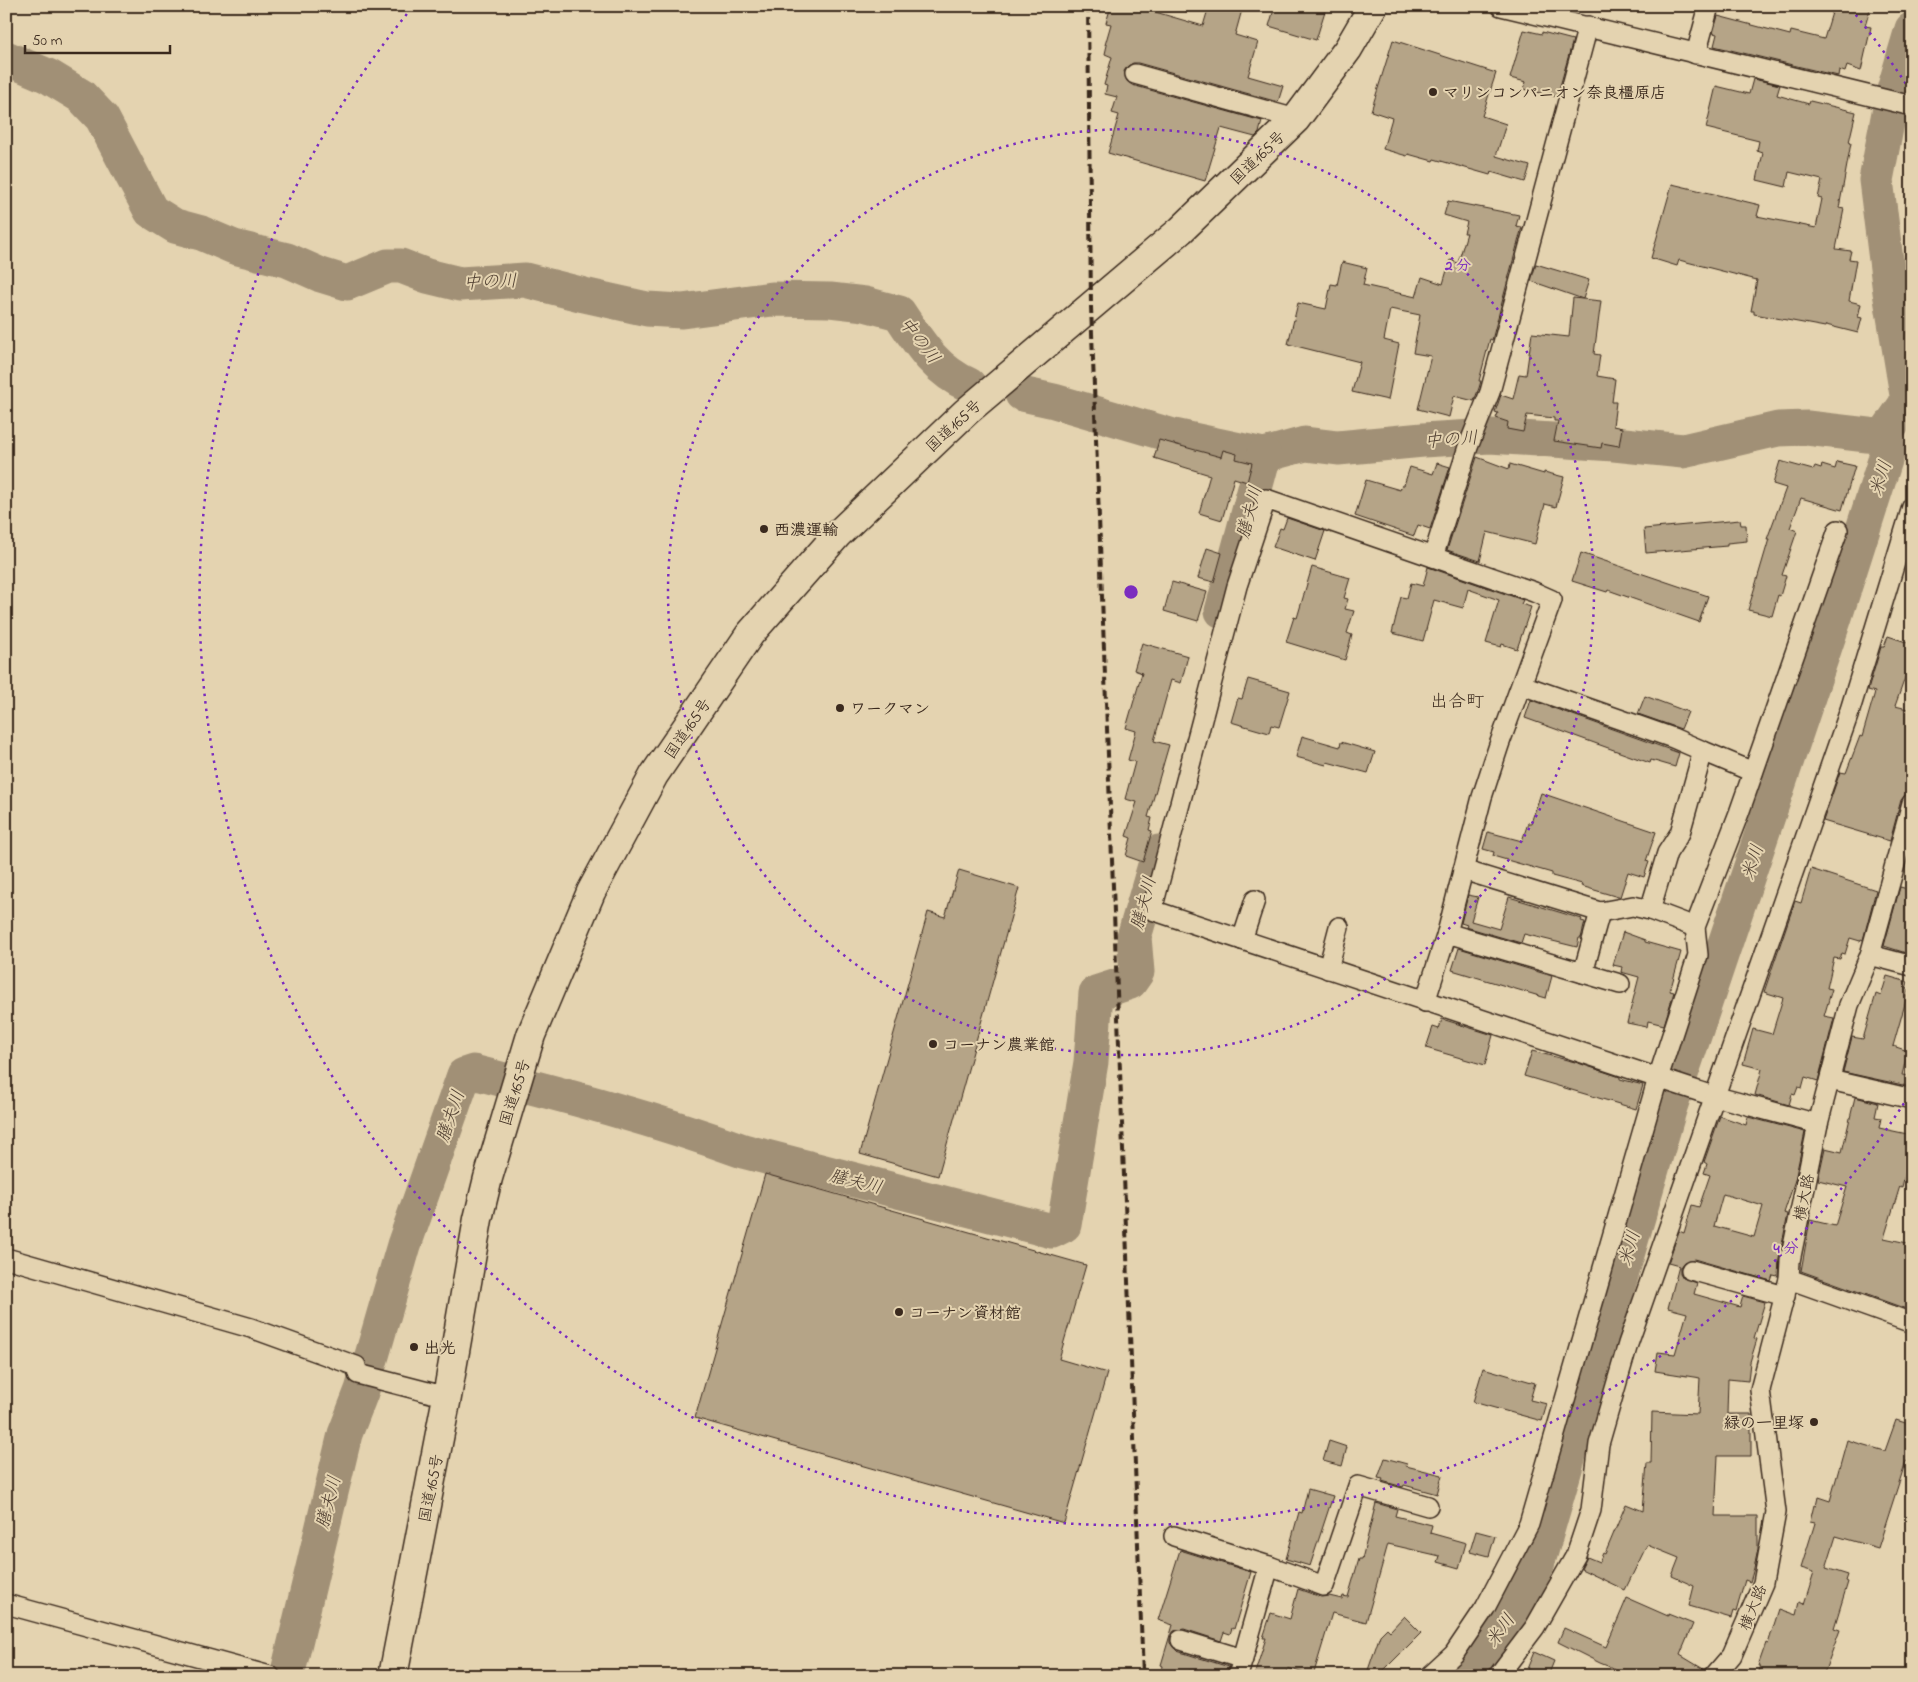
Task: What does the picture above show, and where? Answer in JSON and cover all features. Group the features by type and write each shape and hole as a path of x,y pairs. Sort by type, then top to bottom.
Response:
{"highway":[{"name":"国道165号","path":"393,1676 447,1397 478,1219 488,1178 531,1035 591,892 654,775 750,634 838,534 966,412 1181,230 1296,119 1348,49 1373,6"}],"street":[{"path":"1501,6 1912,106"},
{"path":"1696,54 1709,6"},
{"path":"1433,557 1468,447 1490,392 1588,26"},
{"path":"1136,74 1296,119"},
{"path":"1425,1002 1448,933 1485,788 1552,600 1534,592 1266,499 1237,586 1152,910 1425,1002 1662,1079 1712,1095 1818,1124"},
{"path":"1498,1676 1535,1627 1576,1555 1591,1510 1599,1444 1628,1344 1712,1095 1850,710 1912,507"},
{"path":"1430,1676 1454,1654 1485,1608 1529,1524 1698,955 1695,927 1753,772 1838,530"},
{"path":"1522,685 1672,738 1753,772"},
{"path":"1650,910 1667,853 1680,833 1703,751"},
{"name":"横大路","path":"1714,1676 1732,1656 1764,1583 1776,1512 1760,1390 1787,1288 1790,1261 1818,1124 1849,1005 1870,955 1912,803"},
{"path":"1464,870 1600,912 1633,906 1650,910 1695,927"},
{"path":"1242,940 1255,900"},
{"path":"1582,972 1600,912"},
{"path":"1328,969 1339,927"},
{"path":"1448,933 1620,984"},
{"path":"1870,955 1912,966"},
{"path":"1830,1080 1912,1099"},
{"path":"6,1258 252,1328 356,1366 366,1376 447,1397"},
{"path":"1691,1270 1787,1288 1912,1323"},
{"path":"1174,1536 1269,1566 1324,1586 1358,1486 1428,1506"},
{"path":"1181,1640 1240,1667 1269,1566"},
{"path":"6,1604 270,1676"}],"building":[{"path":"1111,6 1135,6 1203,26 1209,6 1243,6 1235,35 1258,42 1248,76 1283,86 1278,102 1138,63 1133,63 1124,71 1127,81 1132,85 1262,121 1259,133 1255,137 1221,128 1205,181 1108,153 1119,115 1112,113 1117,97 1105,94 1107,86 1104,85 1112,57 1105,54 1107,45 1105,45 1111,24 1106,23"},
{"path":"1275,6 1309,6 1325,11 1316,40 1269,26"},
{"path":"1834,6 1871,6 1865,26 1871,27 1861,71 1847,66 1845,72 1839,70 1838,76 1714,46 1717,34 1713,33 1718,16 1790,35 1791,31 1824,39"},
{"path":"1524,30 1542,34 1542,32 1573,40 1557,97 1524,89 1526,82 1510,78"},
{"name":"マリンコンパニオン奈良橿原店","path":"1393,40 1496,73 1482,116 1506,124 1496,156 1530,166 1525,182 1491,172 1490,175 1434,159 1433,161 1408,154 1407,156 1383,149 1392,118 1371,111"},
{"path":"1753,79 1780,85 1777,95 1809,104 1810,101 1856,112 1849,142 1851,143 1839,208 1844,209 1836,249 1851,251 1849,259 1856,260 1849,301 1861,304 1858,317 1862,318 1858,333 1826,325 1825,327 1754,314 1754,311 1751,311 1757,280 1679,260 1677,266 1651,258 1672,184 1760,205 1757,216 1816,228 1822,199 1818,198 1822,180 1789,172 1786,187 1757,180 1763,153 1757,151 1759,141 1706,128 1716,86 1749,94"},
{"path":"1448,201 1519,215 1516,226 1522,227 1492,340 1490,339 1479,381 1481,381 1479,388 1474,401 1454,396 1449,417 1418,409 1431,356 1413,353 1420,315 1390,309 1384,340 1399,344 1388,400 1352,392 1360,362 1288,344 1298,303 1326,309 1331,284 1337,285 1342,262 1367,268 1363,285 1416,297 1422,277 1443,284 1450,260 1458,263 1467,233 1464,233 1467,222 1444,215"},
{"path":"1536,264 1589,280 1583,299 1531,281"},
{"path":"1573,298 1601,301 1594,354 1600,355 1597,376 1615,379 1612,402 1616,402 1613,426 1622,428 1619,446 1602,443 1601,448 1554,441 1558,421 1554,421 1554,418 1527,415 1523,432 1507,429 1508,422 1496,418 1498,413 1495,412 1501,395 1513,399 1519,374 1526,375 1532,333 1569,337"},
{"path":"1159,440 1221,457 1223,450 1237,454 1236,459 1252,463 1247,482 1234,478 1222,520 1199,513 1210,475 1154,458"},
{"path":"1477,457 1509,469 1510,464 1544,474 1544,472 1564,477 1556,507 1545,504 1535,544 1487,532 1480,561 1447,550"},
{"path":"1780,461 1813,470 1815,466 1821,468 1822,465 1835,469 1837,462 1855,466 1842,510 1801,498 1790,528 1797,531 1782,575 1786,576 1772,616 1748,610 1769,539 1767,539 1786,488 1773,484"},
{"path":"1437,463 1450,467 1430,529 1418,525 1414,536 1355,516 1366,480 1400,490 1402,485 1404,485 1410,467 1433,474"},
{"path":"1287,518 1325,531 1315,561 1273,547 1280,528 1283,529"},
{"path":"1740,520 1741,525 1746,525 1747,541 1727,543 1727,546 1646,553 1644,529"},
{"path":"1207,548 1222,553 1214,582 1198,578"},
{"path":"1581,553 1708,596 1699,622 1608,590 1607,592 1572,581"},
{"path":"1312,567 1350,578 1344,598 1348,599 1345,609 1354,611 1347,633 1352,635 1345,660 1286,642 1294,617 1297,618"},
{"path":"1428,567 1523,600 1521,604 1531,607 1517,649 1502,644 1501,647 1486,643 1499,600 1468,589 1463,608 1434,600 1423,641 1392,633 1401,597 1407,598 1411,583 1423,586"},
{"path":"1172,582 1207,592 1198,621 1164,611"},
{"path":"1888,636 1912,644 1912,658 1895,706 1912,710 1912,779 1907,793 1901,800 1890,841 1823,821 1840,772 1846,773 1860,736 1862,737 1875,692 1868,690 1881,647 1884,647"},
{"path":"1142,643 1188,656 1181,683 1171,680 1154,741 1169,745 1148,817 1152,818 1149,830 1152,831 1143,862 1126,856 1131,838 1126,836 1137,802 1125,799 1135,762 1128,760 1136,731 1126,728 1142,673 1134,670"},
{"path":"1248,679 1290,691 1279,727 1271,725 1269,733 1231,722 1238,698 1242,699"},
{"path":"1645,696 1688,712 1681,729 1638,714"},
{"path":"1531,700 1679,753 1675,767 1651,760 1650,763 1525,718"},
{"path":"1302,736 1340,747 1341,742 1375,752 1368,773 1327,762 1326,765 1296,757"},
{"path":"1541,793 1656,832 1646,861 1649,862 1644,877 1628,872 1620,897 1618,897 1552,876 1552,873 1493,856 1494,852 1483,849 1488,832 1522,841 1528,823 1531,823"},
{"path":"1811,869 1876,890 1863,940 1850,938 1845,954 1842,953 1840,959 1834,958 1827,988 1832,989 1824,1016 1834,1018 1818,1081 1805,1077 1802,1088 1798,1087 1795,1095 1792,1094 1789,1105 1755,1095 1762,1069 1743,1064 1753,1029 1772,1034 1783,998 1764,992 1795,901 1801,903"},
{"name":"コーナン農業館","path":"959,870 1019,888 938,1176 860,1154 928,912 945,917"},
{"path":"1900,887 1912,890 1912,932 1906,953 1884,946"},
{"path":"1468,895 1478,897 1471,921 1499,929 1509,897 1582,919 1581,921 1585,922 1581,938 1579,938 1577,947 1524,934 1521,943 1466,927 1467,925 1461,923"},
{"path":"1623,932 1645,940 1645,942 1681,952 1670,991 1674,992 1664,1025 1648,1021 1647,1027 1627,1023 1639,977 1621,972 1622,967 1613,965"},
{"path":"1459,948 1552,976 1546,998 1452,970"},
{"path":"1887,976 1908,982 1905,1004 1893,1046 1908,1051 1902,1075 1912,1076 1912,1087 1843,1072 1852,1037 1863,1039 1876,994 1881,996"},
{"path":"1442,1019 1493,1035 1485,1065 1426,1048 1433,1027 1439,1029"},
{"path":"1532,1051 1575,1062 1620,1077 1620,1079 1643,1085 1636,1109 1524,1076"},
{"path":"1855,1097 1878,1103 1875,1117 1881,1118 1879,1128 1912,1135 1912,1167 1907,1166 1902,1187 1900,1186 1884,1238 1912,1244 1912,1311 1801,1271 1810,1220 1835,1226 1847,1187 1818,1180 1825,1148 1842,1152"},
{"path":"1720,1116 1746,1125 1748,1117 1805,1132 1795,1180 1784,1213 1788,1214 1779,1259 1778,1276 1773,1275 1771,1281 1694,1259 1684,1262 1680,1267 1680,1273 1683,1278 1697,1283 1694,1294 1740,1307 1743,1296 1765,1302 1754,1338 1757,1339 1750,1362 1748,1381 1728,1379 1727,1414 1751,1414 1751,1456 1718,1456 1715,1516 1758,1516 1758,1549 1754,1568 1750,1582 1745,1580 1736,1612 1733,1611 1731,1618 1689,1606 1694,1586 1672,1576 1679,1558 1647,1545 1625,1590 1581,1569 1587,1557 1599,1562 1603,1553 1605,1554 1626,1504 1643,1511 1647,1463 1651,1463 1652,1412 1698,1414 1700,1378 1655,1371 1658,1352 1675,1354 1687,1313 1668,1308 1679,1266 1668,1263 1679,1231 1684,1233 1692,1205 1699,1207 1710,1175 1704,1173 1707,1164 1704,1162","holes":["1723,1194 1763,1206 1754,1237 1714,1226"]},
{"name":"コーナン資材館","path":"765,1174 1086,1265 1059,1359 1107,1373 1064,1523 695,1418"},
{"path":"1483,1368 1535,1383 1530,1400 1547,1404 1542,1421 1473,1402"},
{"path":"1896,1420 1912,1425 1912,1450 1908,1462 1906,1461 1878,1548 1836,1536 1826,1568 1848,1575 1846,1581 1848,1582 1834,1628 1840,1630 1823,1676 1756,1676 1779,1609 1796,1615 1799,1602 1804,1604 1814,1572 1801,1568 1815,1523 1810,1522 1814,1505 1816,1506 1818,1497 1830,1501 1847,1440 1885,1451"},
{"path":"1329,1441 1347,1447 1342,1466 1323,1461"},
{"path":"1385,1458 1407,1464 1406,1466 1442,1475 1437,1494 1382,1481 1383,1479 1378,1478"},
{"path":"1308,1489 1333,1496 1310,1566 1286,1559 1299,1512 1302,1513"},
{"path":"1376,1503 1397,1509 1395,1516 1432,1525 1430,1533 1466,1543 1459,1568 1438,1562 1440,1556 1388,1544 1366,1622 1332,1613 1313,1676 1288,1668 1286,1676 1254,1676 1266,1638 1263,1638 1271,1613 1290,1619 1298,1589 1321,1597 1329,1596 1342,1599 1343,1596 1348,1597 1359,1559 1362,1559"},
{"path":"1476,1531 1495,1536 1489,1556 1470,1551"},
{"path":"1180,1550 1251,1572 1234,1629 1232,1628 1230,1634 1224,1632 1221,1641 1184,1629 1174,1631 1170,1637 1170,1643 1177,1651 1229,1667 1227,1676 1208,1676 1189,1670 1187,1676 1161,1676 1163,1666 1161,1665 1173,1625 1158,1620"},
{"path":"1627,1598 1668,1616 1668,1614 1693,1624 1680,1655 1705,1670 1703,1676 1633,1676 1600,1663 1558,1642 1564,1628 1606,1647"},
{"path":"1404,1616 1421,1633 1378,1676 1366,1676 1380,1635 1387,1628 1390,1631"},
{"path":"1534,1652 1554,1661 1548,1676 1542,1676 1527,1669"}],"waterway":[{"name":"米川","path":"1464,1676 1488,1649 1511,1618 1537,1565 1669,1110 1834,620 1888,451 1886,433 1908,401 1890,292 1876,180 1892,97 1912,29"},
{"name":"中の川","path":"6,58 48,76 81,96 102,118 151,211 175,226 201,233 234,247 287,260 321,275 347,283 388,266 401,266 427,276 460,284 525,280 647,309 682,311 772,299 830,300 865,304 899,313 937,364 957,379 969,385"},
{"name":"中の川","path":"1022,394 1054,401 1170,435 1264,455 1305,444 1338,448 1490,436 1614,444 1683,451 1778,429 1807,428 1876,436 1886,433"},
{"name":"膳夫川","path":"1222,611 1264,455"},
{"name":"膳夫川","path":"287,1676 345,1434 362,1390 404,1245 464,1075 473,1072 609,1108 743,1151 1052,1231 1064,1225 1091,1062 1096,993 1130,982 1137,972 1134,937 1159,852"}],"railway":[{"path":"1088,6 1091,307 1143,1676"}],"place":[{"name":"マリンコンパニオン奈良橿原店","path":"1433,92"},
{"name":"西濃運輸","path":"764,529"},
{"name":"ワークマン","path":"840,708"},
{"name":"コーナン農業館","path":"933,1044"},
{"name":"コーナン資材館","path":"899,1312"},
{"name":"出光","path":"414,1347"},
{"name":"緑の一里塚","path":"1814,1422"}],"district":[{"name":"出合町","path":"1457,701"}]}
